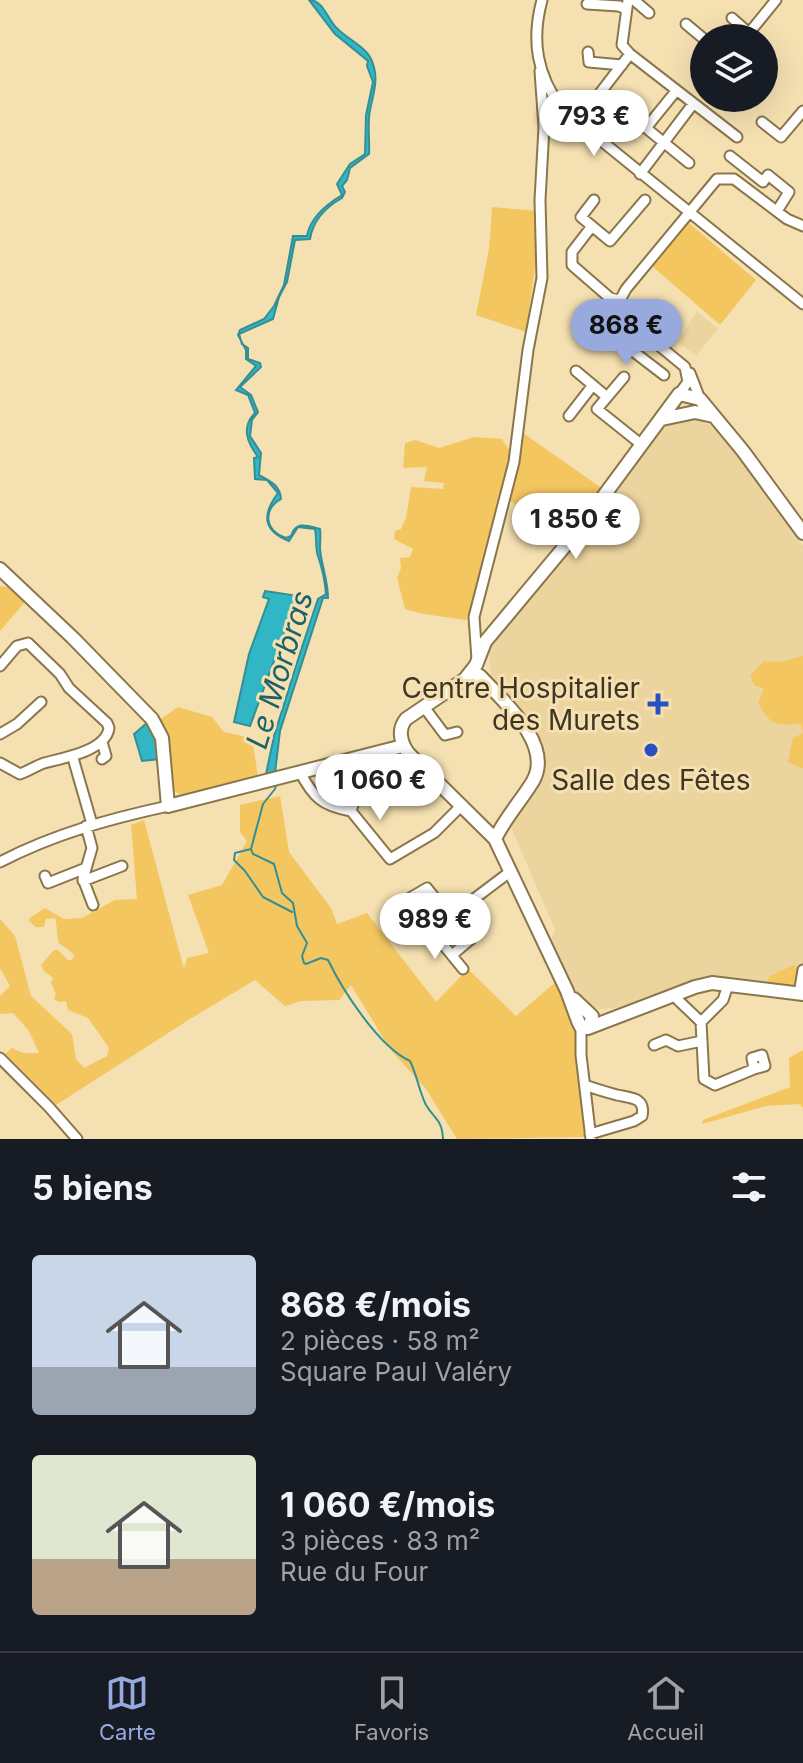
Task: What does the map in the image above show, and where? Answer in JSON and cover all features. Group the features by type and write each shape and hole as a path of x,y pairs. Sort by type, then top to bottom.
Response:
{"main road":[{"path":"679,394 700,399 743,451 803,533"},
{"path":"679,394 695,412"},
{"path":"679,394 580,528 480,639 476,668 403,722 403,746 428,775 495,839 567,991 586,1021 624,1015 712,983 801,994"},
{"path":"661,419 695,412 713,416"},
{"path":"0,569 152,719 162,738 168,806 403,746"},
{"path":"476,668 529,732 537,754 538,771 495,839"}],"street":[{"path":"480,639 474,617 514,462 528,350 542,278 540,200 544,127 536,28 542,0"},
{"path":"634,0 649,13"},
{"path":"756,24 776,0"},
{"path":"587,4 627,4 620,42 630,54 690,102"},
{"path":"732,18 737,24"},
{"path":"686,24 690,27"},
{"path":"588,52 589,62 622,65"},
{"path":"587,110 630,54"},
{"path":"540,71 556,102 577,123 803,304"},
{"path":"646,128 676,91"},
{"path":"544,127 549,110 556,102"},
{"path":"640,174 690,108"},
{"path":"762,122 781,137 803,111"},
{"path":"704,112 737,137"},
{"path":"628,121 646,128 689,163"},
{"path":"730,156 763,182 768,175 789,192 777,211"},
{"path":"700,399 696,383 685,367 624,316 620,300 626,289 712,183 723,178 734,179 795,225 803,226"},
{"path":"594,200 581,217 610,241 645,200"},
{"path":"592,226 572,252 572,265 610,298 620,300"},
{"path":"608,332 664,375"},
{"path":"632,351 646,334"},
{"path":"679,394 688,382 685,367"},
{"path":"576,371 607,397"},
{"path":"624,377 597,409 642,445"},
{"path":"569,416 593,385"},
{"path":"0,666 19,644 29,644 60,674 69,688 107,723 108,735 102,742 81,750 73,758 42,764 20,774 0,763"},
{"path":"0,734 17,724 41,702"},
{"path":"424,707 445,735 457,732"},
{"path":"102,742 106,755 102,759"},
{"path":"73,758 92,846 83,881 93,905"},
{"path":"337,762 353,805 351,811"},
{"path":"300,772 309,790 328,807 351,811 390,859 434,833 461,806"},
{"path":"0,862 37,844 89,825 168,806"},
{"path":"83,881 122,866"},
{"path":"45,876 48,883 86,868"},
{"path":"432,931 511,871"},
{"path":"450,917 427,888 410,898 409,902 463,969"},
{"path":"452,955 471,939"},
{"path":"801,994 803,970"},
{"path":"701,1022 726,996 728,985"},
{"path":"678,1000 701,1022 703,1076 708,1083 715,1085 754,1069"},
{"path":"585,1085 633,1097 643,1109 642,1116 590,1137 585,1085 586,1021"},
{"path":"654,1045 666,1040 678,1046 702,1041"},
{"path":"0,1058 77,1139"}],"shaded area":[{"path":"492,207 538,211 529,333 476,315 489,249"},
{"path":"689,223 756,280 720,325 652,266"},
{"path":"697,311 718,329 696,356 678,342"},
{"name":"Centre Hospitalier des Murets","path":"680,418 698,420 721,430 803,546 803,988 707,977 619,1008 598,1009 574,988 551,939 555,930 510,825 542,778 543,752 534,728 491,680 489,648 660,432"},
{"path":"523,433 603,489 565,537 510,501"},
{"path":"474,437 502,439 513,451 466,620 405,609 397,578 401,568 400,558 410,557 413,549 394,539 395,531 401,529 406,518 411,487 443,489 444,483 424,481 427,467 403,468 405,443 415,440 439,448"},
{"path":"0,586 11,588 26,601 0,631"},
{"path":"803,656 803,733 801,724 775,723 767,717 758,703 764,689 754,685 750,676 764,661 780,662"},
{"path":"178,707 212,717 224,732 252,738 258,777 182,796 173,790 170,758 158,721"},
{"path":"803,733 801,768 788,762 793,738"},
{"path":"280,796 289,852 331,908 337,924 367,913 436,1002 468,969 516,1016 557,981 573,1013 585,1137 457,1139 426,1089 390,1049 351,985 339,1000 301,1001 285,1006 255,980 56,1105 5,1054 12,1048 23,1053 39,1053 29,1031 13,1013 0,1014 0,996 10,986 0,968 0,919 15,936 31,996 72,1034 76,1059 84,1068 107,1056 109,1048 88,1018 68,1010 66,1001 54,999 53,978 41,965 54,950 68,960 72,960 74,955 59,943 55,918 46,919 44,927 36,927 29,921 30,918 45,908 64,919 82,918 115,900 137,899 131,825 144,820 184,969 187,958 209,953 188,895 222,885 247,841 240,832 240,805"},
{"path":"794,965 803,972 803,990 766,984 770,976"},
{"path":"803,1050 803,1108 800,1104 766,1106 702,1124 703,1120 790,1087 789,1058"}],"water":[{"path":"309,0 321,5 334,25 367,53 373,64 375,84 369,116 369,154 350,168 342,186 345,192 342,198 321,215 310,239 295,240 287,282 273,319 239,334 241,341 238,335 240,330 264,319 274,306 284,285 293,236 307,236 320,212 342,195 337,184 350,164 365,154 366,115 373,82 368,61 335,34"},
{"path":"243,345 248,348 248,359 260,363 261,367 240,387 251,395 258,412 252,420 250,436 261,453 259,475 271,482 276,487 281,499 271,509 268,520 279,535 286,538 299,526 320,529 328,591 328,598 323,598 280,731 275,773 266,774 274,736 318,599 326,594 315,529 298,527 289,541 273,532 267,520 269,507 278,493 267,480 255,479 254,458 258,457 251,446 247,429 255,413 248,395 236,390 256,366 246,359"},
{"path":"265,591 298,596 250,726 234,722 249,654 269,599 263,597"},
{"path":"149,721 158,738 160,759 142,761 134,734"}],"waterway":[{"name":"Le Morbras","path":"276,785 263,804 251,849 253,854 274,864 282,893 293,903 297,926 307,943 302,956 304,963 321,958 328,960 352,1002 374,1031 410,1061 426,1105 440,1123 443,1139"},
{"name":"Le Morbras","path":"251,849 235,853 234,860 263,897 292,912"}],"place":[{"name":"Centre Hospitalier des Murets","path":"658,704"},
{"name":"Salle des Fêtes","path":"651,750"}]}
